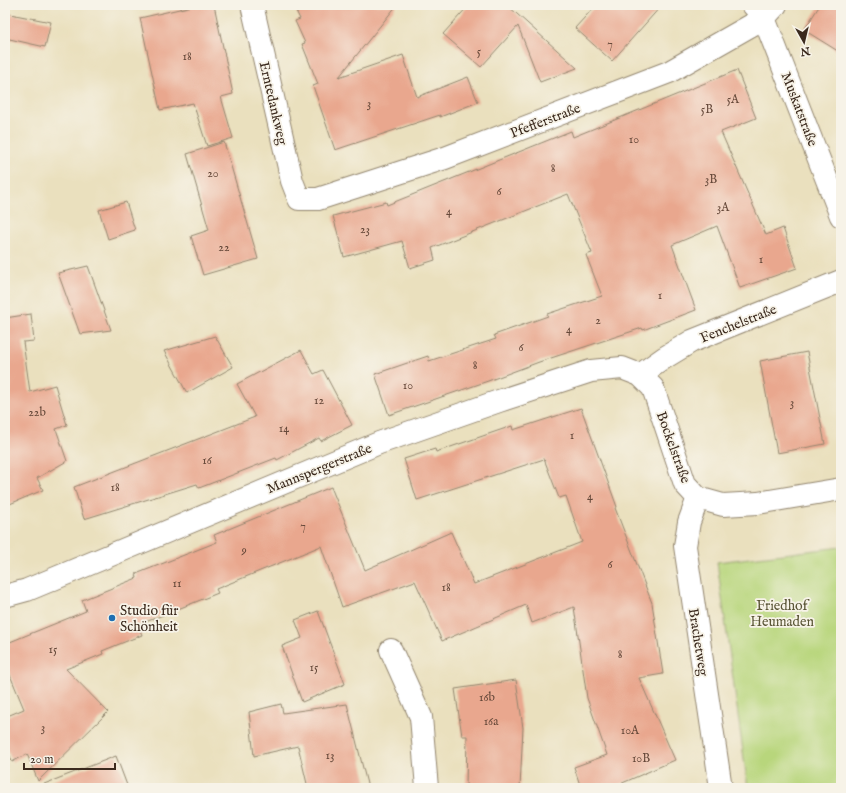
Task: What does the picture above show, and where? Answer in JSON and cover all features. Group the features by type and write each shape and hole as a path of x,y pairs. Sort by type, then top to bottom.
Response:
{"street":[{"name":"Erntedankweg","path":"252,5 292,181 299,199"},
{"name":"Pfefferstraße","path":"299,199 318,199 444,158 669,72 765,9"},
{"name":"Muskatstraße","path":"765,9 841,216"},
{"name":"Fenchelstraße","path":"640,375 664,358 692,342 841,281"},
{"name":"Mannspergerstraße","path":"5,596 27,590 340,458 499,401 591,371 622,368 640,375"},
{"name":"Bockelstraße","path":"640,375 653,388 685,484 698,498 723,505 758,503 841,489"},
{"name":"Brachetweg","path":"698,498 689,522 685,546 721,788"},
{"path":"391,650 421,717 427,788"}],"green space":[{"name":"Friedhof Heumaden","path":"841,547 841,788 748,788 717,562"}],"building":[{"path":"197,5 214,5 233,94 221,97 233,138 207,146 193,103 160,110 140,18"},
{"path":"293,5 397,5 339,77 403,55 417,97 468,77 478,102 440,117 440,115 335,150 313,86 318,84 302,44 305,43 295,21 300,19"},
{"path":"469,5 507,5 577,68 540,82 518,26 481,67 443,34"},
{"path":"596,5 662,5 612,61 575,28"},
{"path":"820,5 841,5 841,53 804,30"},
{"path":"5,13 51,22 45,47 5,38"},
{"path":"737,70 756,118 721,132 766,235 783,228 797,268 740,288 717,226 672,245 696,310 643,330 642,328 539,362 389,415 375,374 428,356 429,361 496,339 494,335 548,316 547,314 602,296 586,255 592,253 568,194 432,248 435,260 410,268 402,241 344,257 333,216 386,202 387,205 571,131 573,137"},
{"path":"224,142 258,259 203,275 191,236 209,230 187,154"},
{"path":"126,202 135,230 108,239 99,210"},
{"path":"88,266 111,330 80,334 58,273"},
{"path":"31,314 34,341 23,342 30,392 55,385 67,425 56,429 67,461 37,478 43,490 5,506 5,318"},
{"path":"215,336 233,367 187,393 164,351"},
{"path":"301,350 314,374 323,370 352,425 321,441 319,438 277,460 276,458 199,488 197,484 84,519 74,487 255,417 237,384"},
{"path":"807,352 825,444 777,453 760,361"},
{"path":"581,408 617,507 615,508 652,603 663,674 639,678 675,760 611,788 581,788 574,767 607,755 587,698 574,607 532,623 526,605 442,641 415,581 342,607 321,546 216,589 218,593 138,625 142,635 102,651 103,654 66,669 108,712 38,781 27,754 12,762 5,743 5,717 24,709 5,663 5,644 86,611 82,600 137,578 136,574 217,542 214,535 331,487 365,570 451,532 474,584 582,542 566,496 559,498 544,459 417,500 404,459 435,449 436,452 512,426 513,430"},
{"path":"318,611 345,684 302,702 282,646 302,638 295,620"},
{"path":"516,680 523,728 520,788 466,788 467,736 462,736 455,689"},
{"path":"281,704 283,713 347,704 368,788 308,788 298,746 254,756 249,712"},
{"path":"116,756 128,788 39,788 39,786"}],"place":[{"name":"Studio für Schönheit","path":"112,618"}]}
